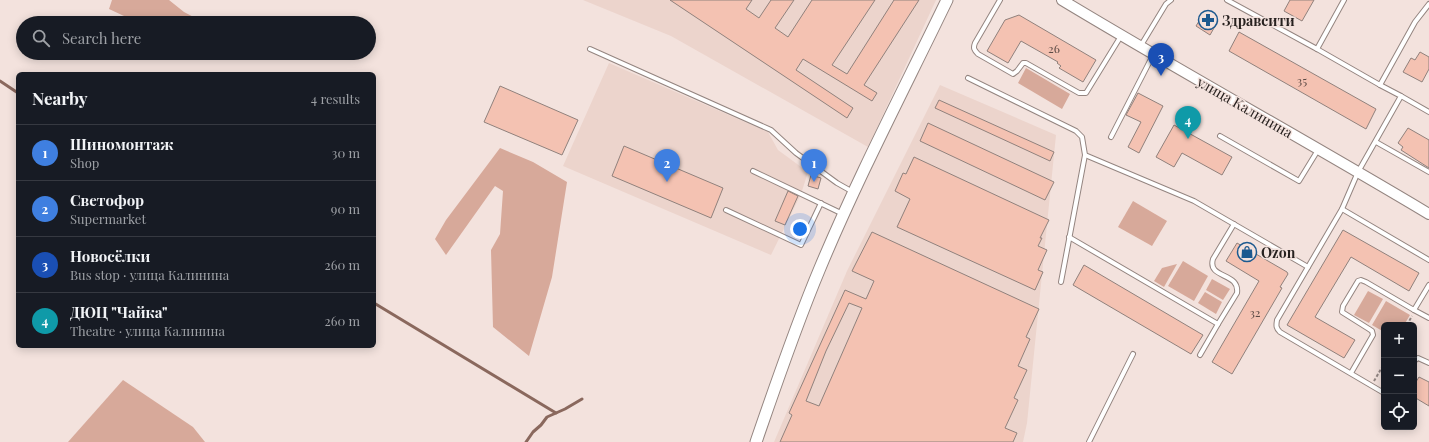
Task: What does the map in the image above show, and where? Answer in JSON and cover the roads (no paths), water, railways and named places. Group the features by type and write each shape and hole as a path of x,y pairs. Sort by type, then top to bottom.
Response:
{"main road":[{"path":"756,442 780,370 819,269 854,192 947,0"}],"street":[{"name":"улица Калинина","path":"1062,0 1121,36 1429,214"}],"lane":[{"path":"1000,0 975,43 974,51 1013,74 1023,63 1026,62 1079,93 1086,93 1121,36"},
{"path":"1160,0 1166,4"},
{"path":"1140,47 1166,4 1171,0"},
{"path":"1227,0 1429,112"},
{"path":"1316,49 1344,0"},
{"path":"1380,85 1415,22 1429,4"},
{"path":"590,49 771,130 796,153 837,183 854,192"},
{"path":"1111,137 1154,55"},
{"path":"968,78 1076,131 1082,138 1085,155 1061,282"},
{"path":"1381,391 1277,329 1276,325 1277,320 1342,209 1358,172 1401,96"},
{"path":"1220,136 1299,181 1318,149"},
{"path":"1376,142 1429,172"},
{"path":"1085,155 1194,200 1308,267"},
{"path":"753,171 844,214"},
{"path":"726,210 801,245 821,203"},
{"path":"1342,209 1429,260"},
{"path":"1200,355 1236,293 1237,284 1212,268 1213,259 1234,224"},
{"path":"1070,237 1218,324"},
{"path":"1351,373 1373,335 1369,328 1342,312 1343,306 1358,281 1361,280 1366,282 1429,318"},
{"path":"1415,310 1429,285"},
{"path":"1089,442 1133,354"},
{"path":"1417,359 1429,363"}],"waterway":[{"path":"0,81 16,92"},
{"path":"376,304 556,413"},
{"path":"526,442 547,417 582,399"}],"place":[{"name":"Здравсити","path":"1208,20"},
{"name":"Новосёлки","path":"1161,76"},
{"name":"ДЮЦ \"Чайка\"","path":"1188,139"},
{"name":"Светофор","path":"667,182"},
{"name":"Шиномонтаж","path":"814,182"},
{"name":"Ozon","path":"1247,252"}]}
